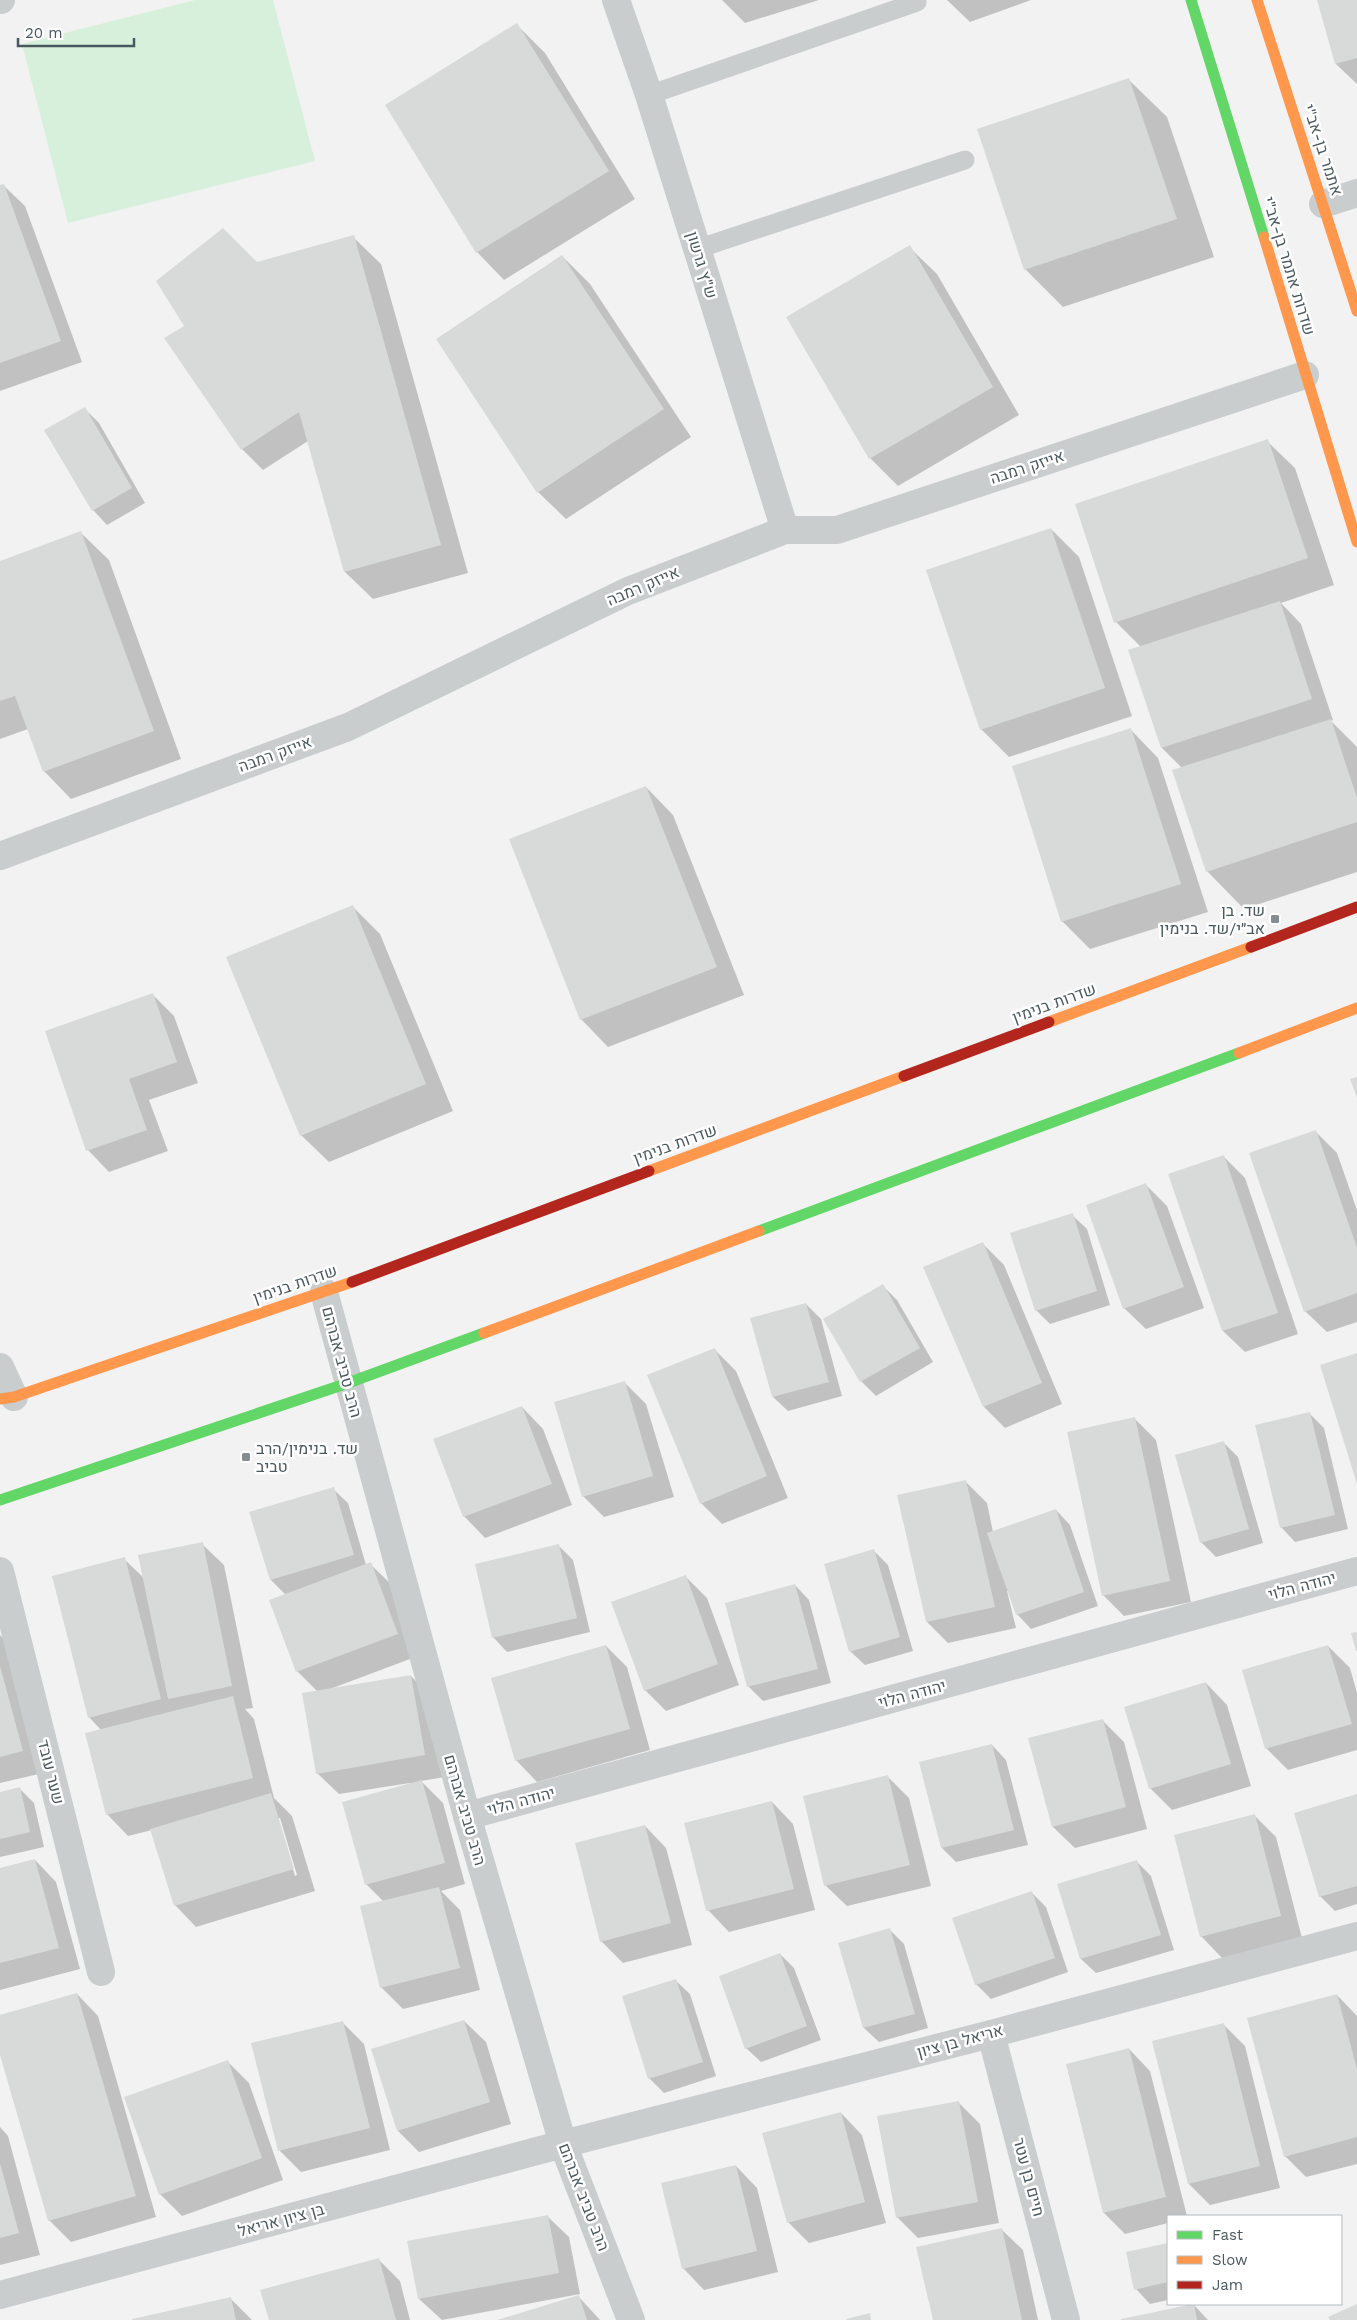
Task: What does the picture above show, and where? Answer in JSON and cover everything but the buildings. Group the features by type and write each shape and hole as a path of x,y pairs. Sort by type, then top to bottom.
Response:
{"main road":[{"name":"שדרות אתמר בן-אב\"י","path":"1191,0 1357,542"},
{"name":"אתמר בן-אב\"י","path":"1257,0 1357,311"},
{"name":"שדרות בנימין","path":"7,1398 324,1292 1357,907"},
{"path":"0,1500 348,1383 1357,1008"}],"street":[{"name":"ש\"ץ גרשון","path":"616,0 649,95 785,530"},
{"path":"1323,204 1357,193"},
{"name":"אייזק רמבה","path":"0,856 348,727 628,591 785,530 837,530 1305,375"},
{"name":"הרב טביב אברהם","path":"324,1292 467,1816 563,2144 631,2320"},
{"path":"0,1367 7,1398"},
{"name":"שער עובד","path":"0,1571 102,1972"},
{"name":"יהודה הלוי","path":"467,1816 1357,1571"},
{"name":"אריאל בן ציון","path":"563,2144 991,2034 1357,1936"},
{"name":"חיים בן עטר","path":"991,2034 1066,2320"},
{"name":"בן ציון אריאל","path":"0,2295 563,2144"}],"lane":[{"path":"649,95 916,2"},
{"path":"697,248 965,160"}],"green space":[{"path":"195,0 273,0 315,161 68,223 22,44"}],"traffic: fast":[{"path":"1191,0 1264,237"},
{"path":"759,1231 1239,1053"},
{"path":"0,1500 348,1383 484,1333"}],"traffic: slow":[{"path":"1257,0 1357,311"},
{"path":"1264,237 1357,542"},
{"path":"1049,1022 1251,947"},
{"path":"1239,1053 1357,1008"},
{"path":"649,1171 904,1076"},
{"path":"484,1333 759,1231"},
{"path":"0,1399 14,1397 352,1282"}],"traffic: jam":[{"path":"1251,947 1357,907"},
{"path":"904,1076 1049,1022"},
{"path":"352,1282 649,1171"}],"place":[{"name":"שד. בן אב״י/שד. בנימין","path":"1275,919"},
{"name":"שד. בנימין/הרב טביב","path":"246,1457"}]}
